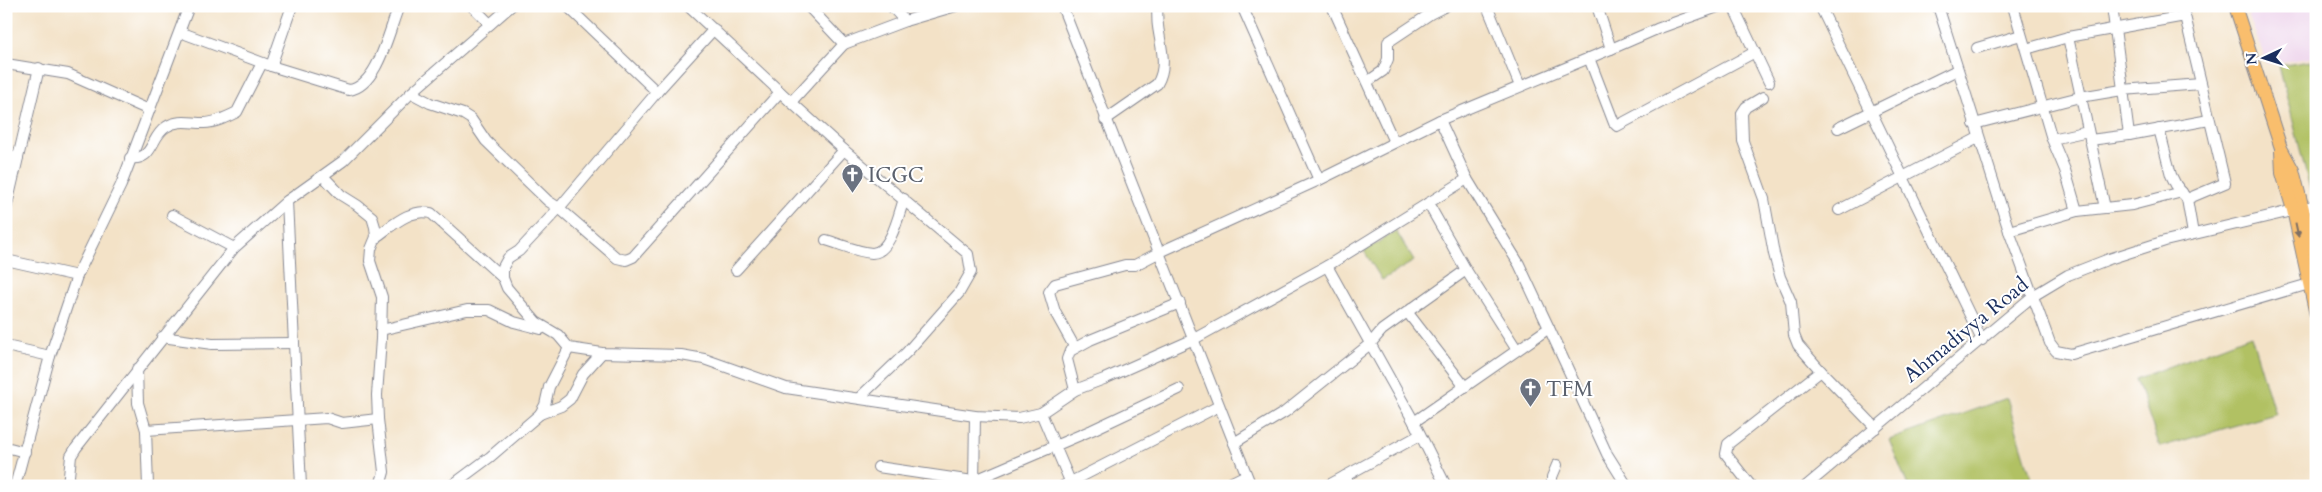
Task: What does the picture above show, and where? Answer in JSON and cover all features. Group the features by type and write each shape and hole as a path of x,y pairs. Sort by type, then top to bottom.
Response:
{"main road":[{"path":"2235,6 2281,148 2282,174 2304,208 2316,260"},
{"path":"2304,208 2309,284 2316,315"}],"street":[{"path":"15,486 50,356 77,276 121,185 189,6"},
{"path":"130,158 138,159 144,156 164,128 179,122 212,122 237,112 267,64 292,6"},
{"path":"180,32 267,64 341,88 356,89 377,68 399,6"},
{"path":"472,6 490,24"},
{"path":"68,486 72,456 76,448 234,248 287,201 343,160 411,93 512,6"},
{"path":"567,6 657,92"},
{"path":"688,6 844,150 968,254 971,272 958,294 907,352 860,398"},
{"path":"808,6 844,44"},
{"path":"891,6 905,21"},
{"path":"791,102 844,44 905,21 956,6"},
{"path":"1062,6 1105,120 1160,252 1251,486"},
{"path":"1105,120 1157,84 1162,76 1164,65 1158,6"},
{"path":"1242,6 1319,180"},
{"path":"1332,6 1394,142"},
{"path":"1367,82 1383,71 1388,59 1388,42 1430,14 1446,6"},
{"path":"1487,6 1520,86"},
{"path":"1597,6 1611,49"},
{"path":"1075,348 1055,312 1049,292 1055,284 1125,265 1135,265 1319,180 1440,120 1657,28 1720,6"},
{"path":"1733,6 1770,82"},
{"path":"1820,6 1982,340"},
{"path":"1938,6 1978,138 2009,231 2050,343 2056,351 2071,354 2309,284"},
{"path":"2012,6 2052,139 2065,170 2077,211"},
{"path":"2112,6 2129,135"},
{"path":"2009,231 2077,211 2185,196 2224,184 2185,16 2068,37 2026,49"},
{"path":"502,278 503,267 508,258 520,251 559,208 657,92 714,29"},
{"path":"1977,48 2021,35"},
{"path":"2068,37 2105,208"},
{"path":"1589,58 1614,123 1617,126 1755,52"},
{"path":"6,64 68,74 150,110"},
{"path":"6,209 39,68"},
{"path":"1838,128 1871,110 1957,70"},
{"path":"1974,124 2011,116 2080,96 2122,90 2201,84"},
{"path":"411,93 430,103 463,114 471,119 486,141 548,201 559,208 617,258 626,260 633,257 780,92"},
{"path":"1763,97 1746,108 1742,113 1743,141 1764,198 1774,254 1780,277 1791,302 1794,334 1798,345 1876,428"},
{"path":"1440,120 1467,179 1519,264 1608,454 1627,486"},
{"path":"2052,139 2129,135 2209,120"},
{"path":"2159,129 2171,175 2185,196 2193,234"},
{"path":"1839,210 1978,138"},
{"path":"736,270 844,150"},
{"path":"6,156 18,157"},
{"path":"323,176 341,195 372,217 376,237"},
{"path":"380,486 384,472 378,419 377,386 382,297 370,261 371,249 376,237 409,214 422,211 431,213 502,278 507,288 536,322 552,332 569,348 602,353 681,355 704,359 786,388 975,416 1019,418 1042,413 1075,390 1104,380 1194,340 1327,266 1467,179"},
{"path":"826,240 872,253 882,250 891,238 904,199"},
{"path":"287,201 301,486"},
{"path":"1428,203 1466,270 1517,350"},
{"name":"Ahmadiyya Road","path":"1806,486 2033,296 2088,266 2165,241 2304,208"},
{"path":"172,215 234,248"},
{"path":"6,260 77,276"},
{"path":"1327,266 1414,422 1446,486"},
{"path":"1234,443 1285,412 1370,344 1382,330 1466,270"},
{"path":"1075,390 1067,360 1070,351 1180,303"},
{"path":"381,330 458,312 482,310 552,332"},
{"path":"1408,313 1465,386"},
{"path":"1414,422 1549,328"},
{"path":"162,337 212,344 294,343"},
{"path":"6,346 50,356"},
{"path":"540,414 545,405 549,387 569,348"},
{"path":"451,486 490,457 540,414 561,406 570,399 583,374 602,353"},
{"path":"137,369 138,403 146,430 148,486"},
{"path":"1751,486 1726,454 1728,444 1821,371"},
{"path":"878,467 974,484 1179,389"},
{"path":"1042,413 1068,485 1219,406"},
{"path":"974,484 975,416"},
{"path":"146,430 327,418 342,423 378,419"},
{"path":"1327,486 1420,436"},
{"path":"6,447 25,452"},
{"path":"1552,486 1552,478 1557,466"},
{"path":"1224,486 1246,476"},
{"path":"1346,476 1350,486"}],"shaded area":[{"path":"2245,6 2316,6 2316,57 2267,64"}],"green space":[{"path":"2316,60 2316,196 2312,197 2279,66"},
{"path":"1396,231 1414,261 1382,280 1364,251"},
{"path":"2251,335 2275,414 2160,447 2136,379"},
{"path":"2007,398 2032,480 2010,486 1908,486 1889,440"}],"place":[{"name":"ICGC","path":"852,194"},
{"name":"TFM","path":"1530,408"}]}
